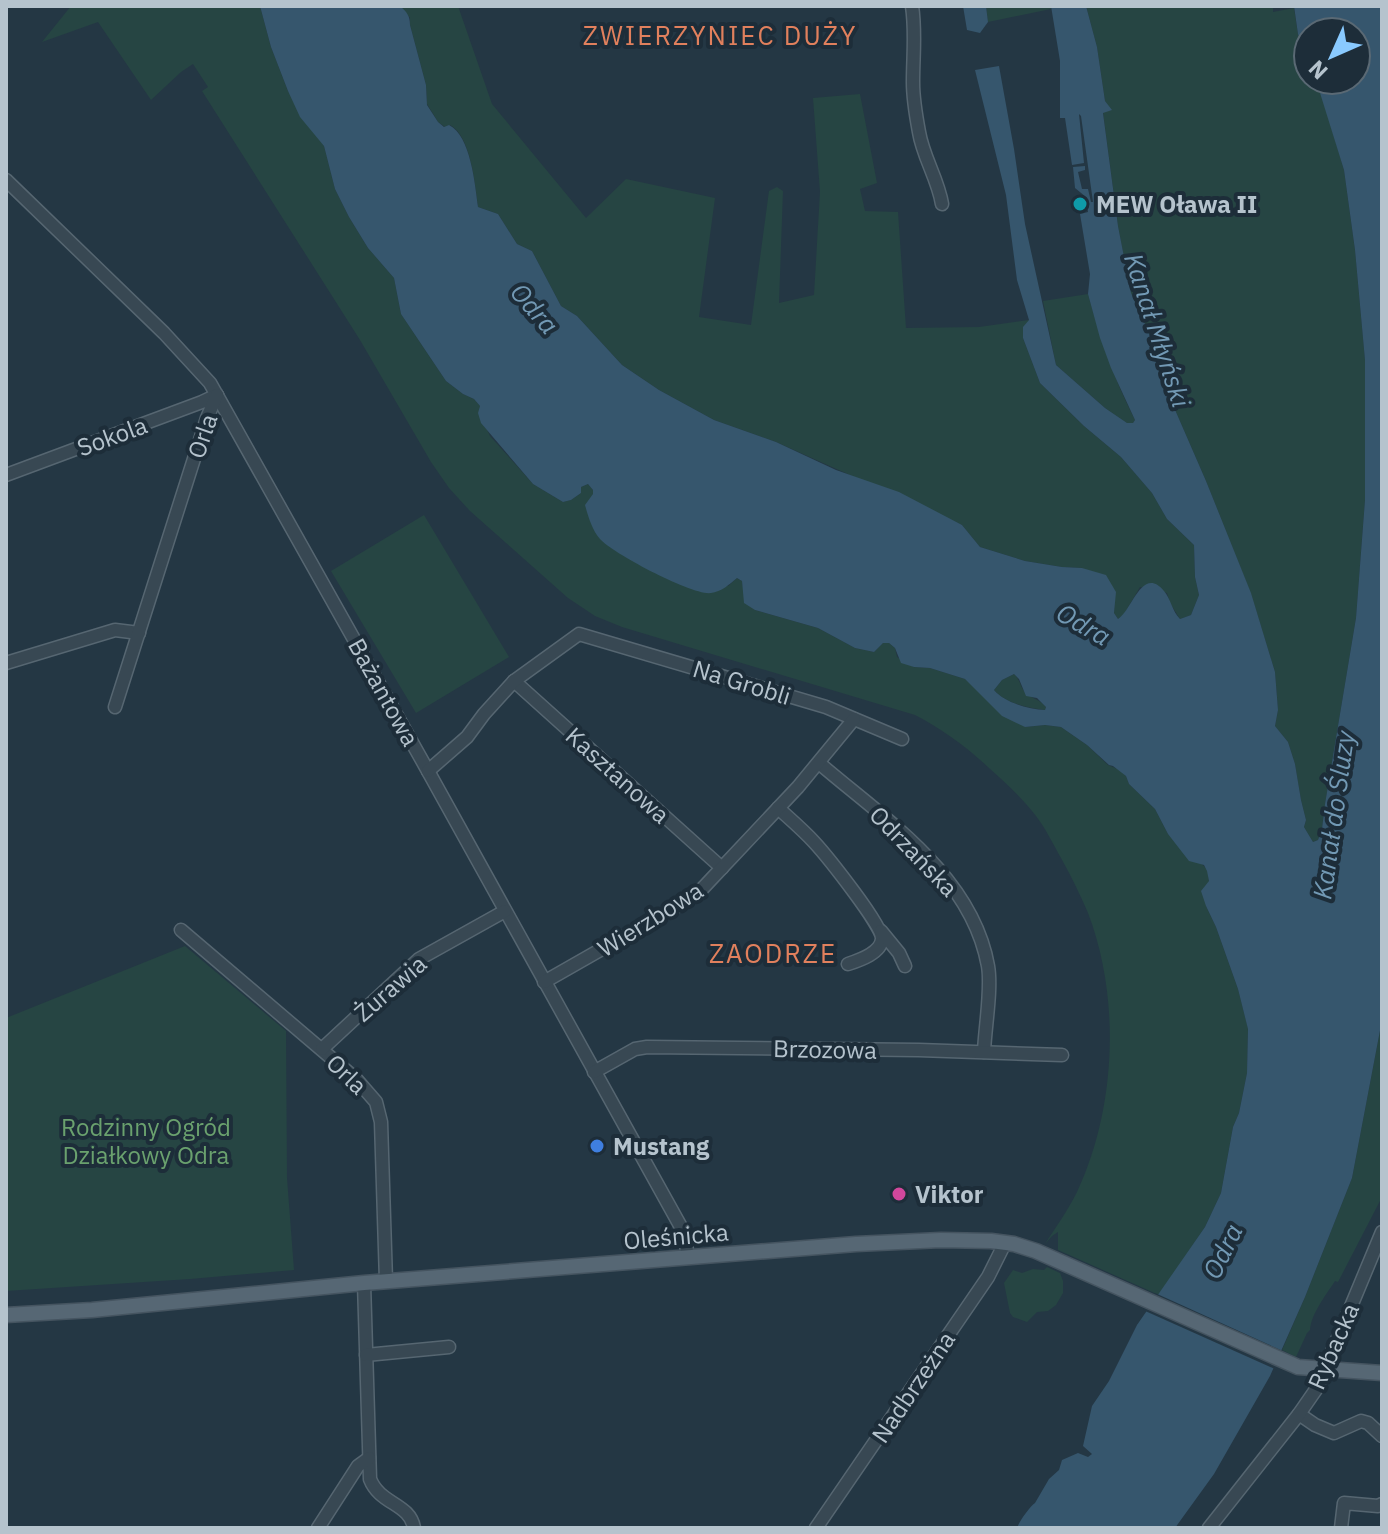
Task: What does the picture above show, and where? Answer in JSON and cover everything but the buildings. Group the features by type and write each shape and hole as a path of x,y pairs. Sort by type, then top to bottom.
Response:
{"main road":[{"name":"Oleśnicka","path":"6,1315 687,1256 941,1240 1005,1243 1029,1248 1298,1367 1382,1373"}],"street":[{"path":"912,6 915,29 913,84 919,134 942,204"},
{"name":"Bażantowa","path":"6,180 164,333 217,395 686,1236 687,1256"},
{"name":"Sokola","path":"6,475 217,395"},
{"name":"Orla","path":"115,707 217,395"},
{"path":"6,663 115,630 139,633"},
{"name":"Na Grobli","path":"514,681 579,634 826,707 902,739"},
{"path":"428,771 467,737 514,681"},
{"name":"Kasztanowa","path":"514,681 722,868"},
{"name":"Wierzbowa","path":"544,982 679,905 707,885 819,763 854,719"},
{"name":"Odrzańska","path":"819,763 913,844 946,879 969,912 988,966 984,1052"},
{"path":"778,808 816,844 899,953 905,966"},
{"name":"Żurawia","path":"322,1049 419,959 505,911"},
{"name":"Orla","path":"181,930 322,1049 367,1090 379,1110 386,1281"},
{"path":"848,964 879,947 881,931"},
{"name":"Brzozowa","path":"594,1072 635,1049 647,1047 1062,1055"},
{"name":"Rybacka","path":"1209,1528 1317,1388 1376,1258 1382,1232"},
{"name":"Nadbrzeżna","path":"816,1528 988,1277 1005,1243"},
{"path":"364,1283 370,1479 379,1495 406,1512 414,1528"},
{"path":"366,1355 449,1347"},
{"path":"1299,1414 1334,1433 1366,1417 1382,1436"},
{"path":"318,1528 358,1466 369,1458"},
{"path":"1341,1528 1344,1503 1382,1504"}],"green space":[{"path":"71,6 260,6 288,91 324,146 335,189 349,217 368,248 394,278 401,314 446,381 480,406 479,413 490,436 533,484 563,502 581,493 581,487 588,484 593,494 728,586 737,578 742,581 744,594 755,610 818,628 855,648 874,652 883,643 889,643 895,648 897,657 914,667 930,668 965,679 1025,727 1061,727 1108,765 1120,770 1129,784 1155,809 1168,834 1204,866 1209,881 1206,906 1238,989 1248,1028 1247,1073 1221,1193 1205,1227 1159,1295 1058,1250 1058,1232 1045,1244 1077,1192 1100,1125 1110,1054 1109,1017 1099,946 1088,913 1072,878 1031,809 972,753 915,715 622,627 595,616 568,598 470,511 449,488 360,340 202,91 208,87 193,64 151,100 98,22 42,42"},
{"path":"400,6 458,6 492,104 586,218 626,179 715,198 699,317 751,325 769,191 777,187 783,191 779,303 814,295 820,192 813,98 860,94 877,183 860,189 865,211 898,212 906,328 979,327 1029,320 1023,338 1040,383 1121,457 1152,493 1167,519 1194,545 1199,595 1191,615 1180,619 1167,593 1140,587 1123,616 1118,619 1114,613 1115,592 1082,568 1025,561 980,547 962,525 776,442 714,420 659,390 622,365 577,316 561,306 532,251 517,244 498,214 478,207 463,139 450,125 445,127 438,122 427,104 426,85 410,18"},
{"path":"986,6 1051,6 1051,9 988,22"},
{"path":"1086,6 1273,6 1273,12 1294,8 1292,96 1322,96 1344,170 1365,360 1365,500 1356,618 1322,829 1318,840 1313,842 1304,827 1306,820 1288,742 1275,726 1278,710 1275,672 1251,594 1166,389 1154,344 1131,294 1118,226 1103,112 1111,110 1105,101 1097,47"},
{"path":"1088,294 1108,358 1135,420 1133,423 1128,424 1105,408 1056,365 1043,301"},
{"path":"424,515 509,657 416,713 331,571"},
{"path":"1014,674 1024,691 1043,704 1045,710 1010,702 994,690 1002,680"},
{"name":"Rodzinny Ogród Działkowy Odra","path":"185,946 286,1031 287,1178 294,1270 6,1291 6,1018"},
{"path":"1382,1020 1382,1197 1338,1282 1335,1281 1316,1311 1296,1357 1282,1350 1352,1178"},
{"path":"1047,1267 1060,1273 1063,1281 1063,1293 1056,1305 1048,1311 1037,1312 1027,1322 1013,1317 1004,1283 1013,1270 1022,1273"}],"water":[{"path":"260,6 400,6 409,19 426,85 427,105 438,122 444,127 449,125 462,139 471,162 478,207 498,214 517,244 532,251 561,306 577,316 622,365 659,390 714,420 899,492 962,525 980,547 1025,561 1082,568 1106,575 1116,592 1114,613 1118,619 1143,586 1150,583 1164,591 1180,619 1191,615 1199,595 1194,545 1167,519 1152,493 1121,457 1040,383 1023,338 1023,327 1029,320 1017,280 1006,195 975,70 999,66 1025,224 1056,365 1105,408 1127,423 1133,423 1135,420 1100,338 1088,294 1090,274 1080,214 1088,212 1086,197 1075,188 1073,167 1085,166 1085,170 1078,172 1082,189 1088,189 1093,202 1081,116 1079,114 1084,163 1072,165 1065,118 1060,118 1060,61 1051,6 1086,6 1097,47 1105,101 1112,110 1103,113 1118,226 1131,293 1154,344 1166,389 1251,593 1275,672 1278,710 1275,726 1288,742 1306,820 1304,827 1313,842 1318,840 1322,829 1356,618 1365,500 1365,360 1355,250 1344,170 1321,96 1372,96 1372,16 1295,16 1294,6 1382,6 1382,1020 1352,1178 1305,1297 1270,1376 1214,1474 1175,1528 1017,1528 1049,1479 1059,1470 1062,1460 1078,1453 1088,1457 1092,1454 1083,1446 1092,1406 1109,1381 1137,1325 1205,1227 1221,1193 1247,1073 1248,1029 1238,989 1201,891 1209,881 1204,865 1189,861 1168,834 1155,809 1129,784 1126,776 1061,727 1025,727 1002,716 965,679 901,663 895,648 889,643 883,643 874,652 855,648 818,628 755,610 744,603 742,581 737,578 711,593 671,581 620,554 600,539 585,505 593,494 588,484 581,487 581,493 563,502 533,484 481,423 478,413 480,406 446,381 401,314 394,278 368,248 349,217 335,189 324,146 300,117 288,91","holes":["1014,674 1026,696 1037,698 1046,707 1045,710 1018,704 994,690 1002,680"]},
{"path":"963,6 986,6 988,22 980,33 967,30"}],"pier":[{"path":"1155,1293 1285,1352 1277,1370 1143,1310"}],"place":[{"name":"MEW Oława II","path":"1080,204"},
{"name":"Mustang","path":"597,1146"},
{"name":"Viktor","path":"899,1194"}],"district":[{"name":"ZWIERZYNIEC DUŻY","path":"720,35"},
{"name":"ZAODRZE","path":"773,953"}],"water label":[{"name":"Odra","path":"535,308"},
{"name":"Kanał Młyński","path":"1158,330"},
{"name":"Odra","path":"1084,624"},
{"name":"Kanał do Śluzy","path":"1333,815"},
{"name":"Odra","path":"1222,1251"}]}
